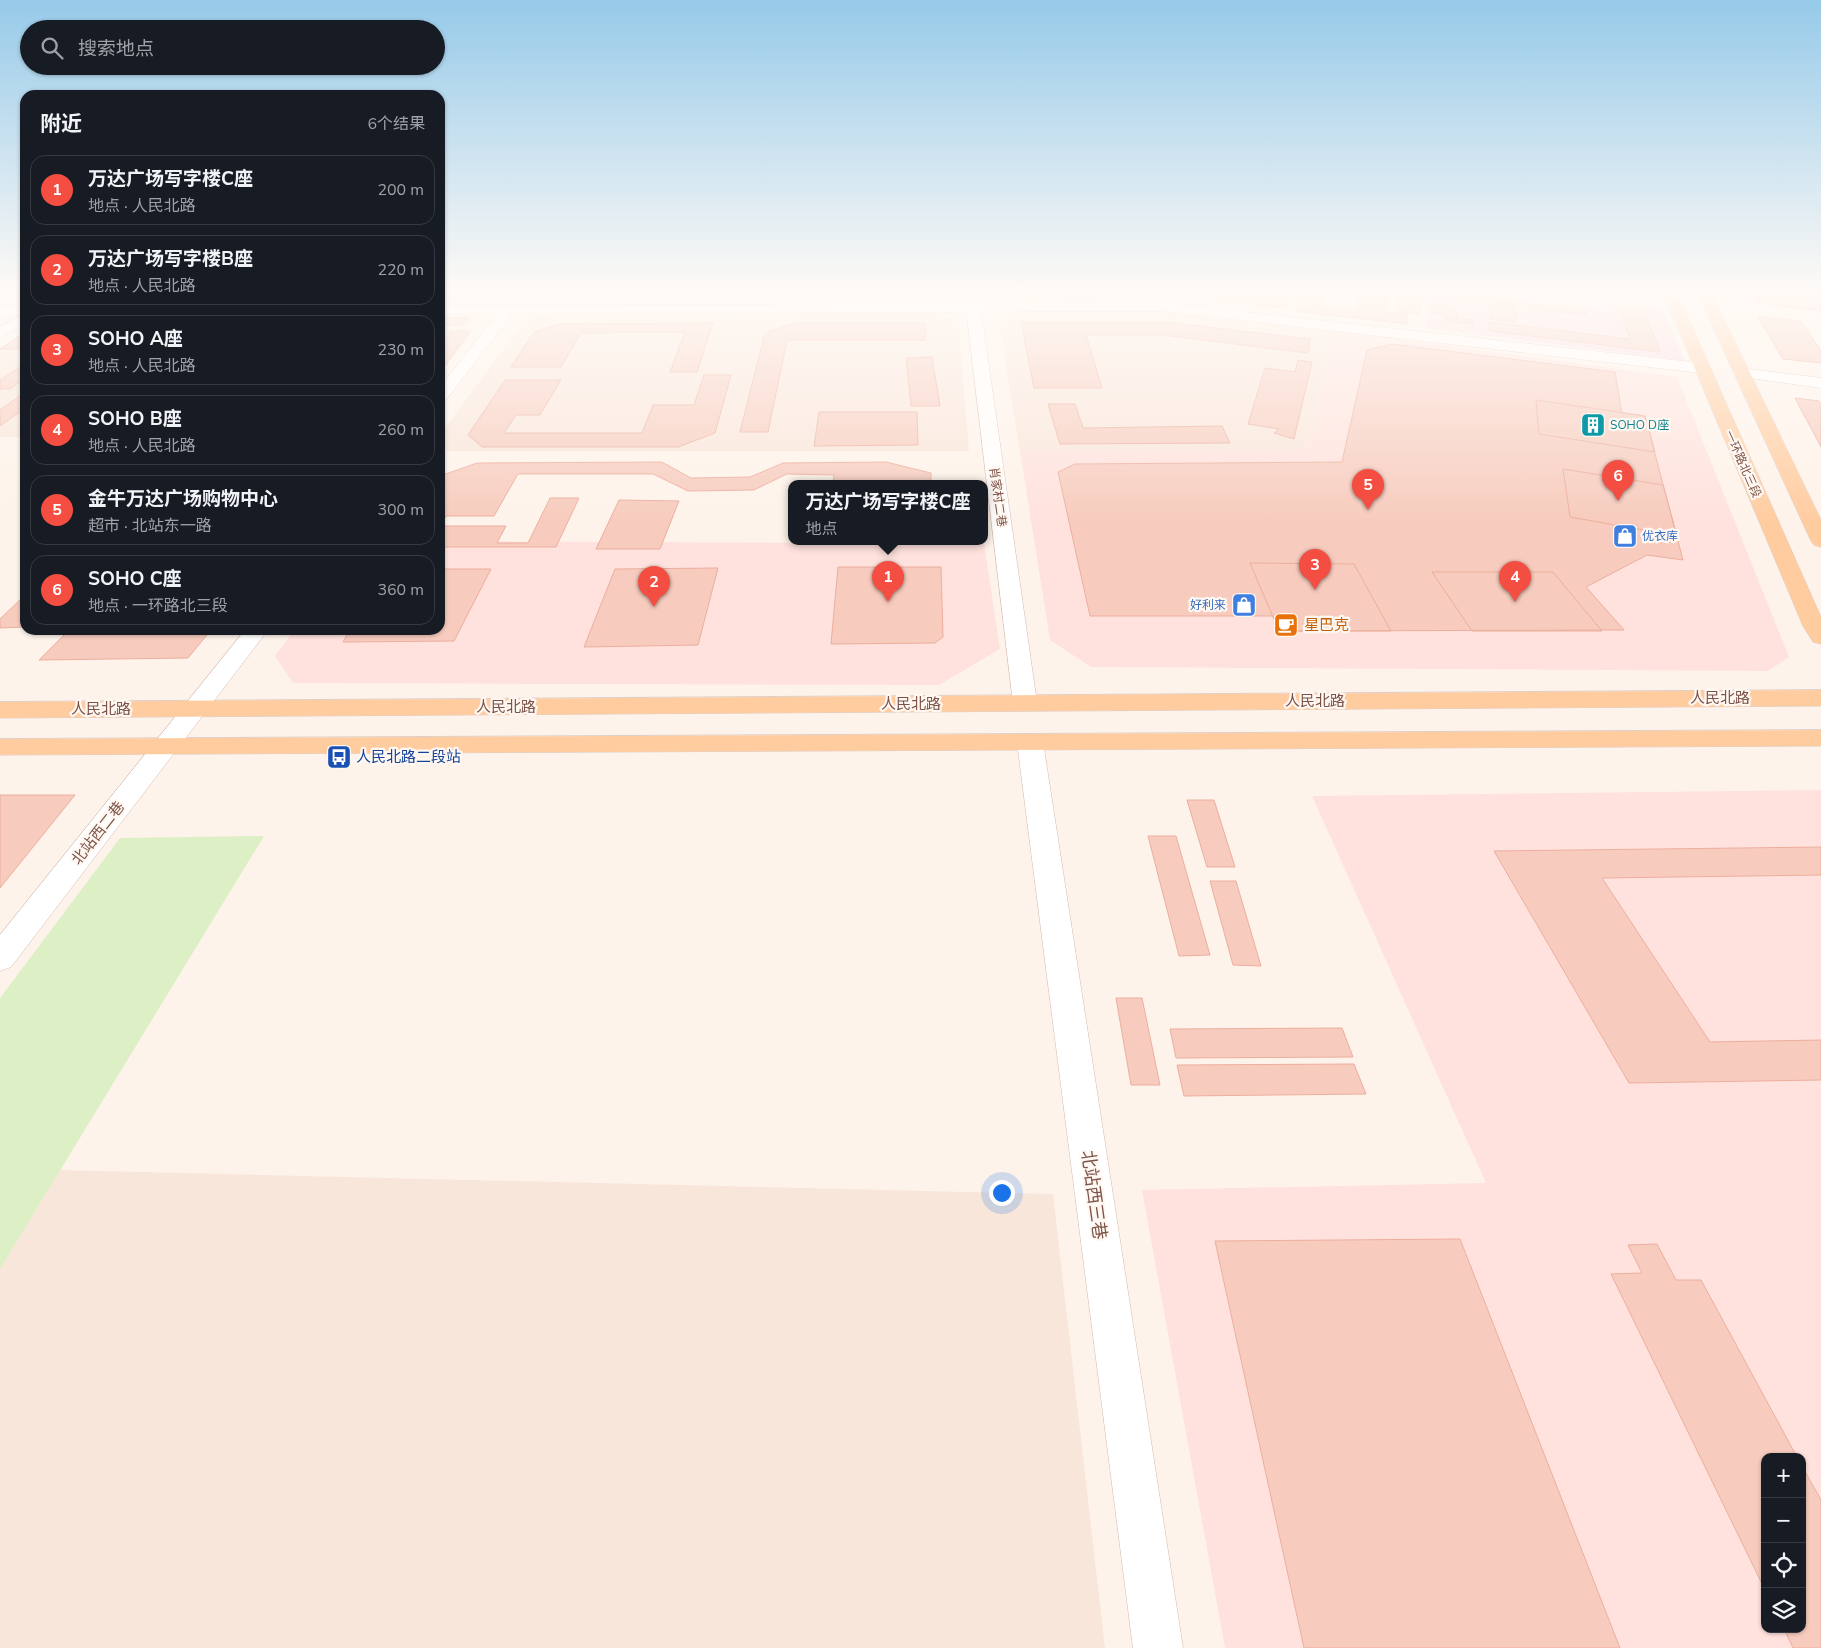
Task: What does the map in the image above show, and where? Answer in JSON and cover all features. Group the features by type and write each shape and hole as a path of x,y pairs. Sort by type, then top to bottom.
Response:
{"main road":[{"path":"1738,367 1821,541"},
{"name":"一环路北三段","path":"1701,368 1814,626 1821,636"},
{"name":"人民北路","path":"0,710 1821,698"},
{"path":"0,747 1821,738"}],"street":[{"path":"445,391 464,367"},
{"name":"肖家村二巷","path":"981,367 1025,703"},
{"path":"1691,367 1701,368"},
{"path":"1741,373 1821,383"},
{"name":"北站西二巷","path":"0,958 253,635"},
{"name":"北站西三巷","path":"1030,742 1158,1648"}],"shaded area":[{"path":"0,367 20,367 20,437 0,437"},
{"path":"490,367 962,367 969,451 445,451 445,428"},
{"path":"1006,367 1326,367 1312,441 1304,447 1281,450 1020,451"},
{"path":"1326,367 1603,367 1677,377 1789,657 1768,671 1091,667 1050,640 1020,451 1281,450 1304,447 1312,441"},
{"path":"445,541 984,545 1000,649 939,685 293,683 275,656 290,635 445,635"},
{"path":"1821,790 1821,1648 1225,1648 1142,1190 1486,1183 1312,796"},
{"path":"60,1170 1053,1194 1105,1648 0,1648 0,1269"}],"green space":[{"path":"264,836 0,1269 0,998 120,838"}],"building":[{"path":"20,367 20,382 10,389 0,389 0,380"},
{"path":"672,367 699,367 697,372 670,372"},
{"path":"756,367 781,367 768,432 740,432"},
{"path":"907,367 934,367 940,406 911,406"},
{"path":"1030,367 1096,367 1102,388 1034,388"},
{"path":"1296,367 1311,367 1294,439 1274,433 1279,429 1248,424 1265,368 1295,372"},
{"path":"1363,367 1574,367 1615,372 1622,413 1645,416 1683,560 1647,555 1586,587 1624,630 1279,631 1273,616 1090,616 1058,472 1075,464 1342,462"},
{"path":"704,375 731,375 715,433 678,447 482,447 468,435 505,380 561,380 540,415 516,415 504,433 642,433 653,405 694,405"},
{"path":"20,396 20,412 0,426 0,410"},
{"path":"1795,398 1819,401 1821,404 1821,447"},
{"name":"SOHO D座","path":"1536,400 1645,416 1655,452 1539,434"},
{"path":"1048,404 1075,404 1083,428 1222,426 1230,443 1060,444"},
{"path":"819,412 917,412 918,445 814,446"},
{"path":"662,462 691,478 750,477 783,463 886,462 931,473 931,480 833,480 834,475 787,474 754,490 688,491 653,474 518,474 494,516 446,516 445,518 445,474 477,463"},
{"path":"1563,469 1663,485 1677,536 1570,517"},
{"path":"550,498 579,498 556,547 445,547 445,526 506,526 497,543 528,543"},
{"path":"619,500 679,501 660,549 596,549"},
{"path":"1250,563 1354,564 1391,631 1279,631"},
{"path":"838,567 941,567 943,637 935,643 831,644"},
{"path":"718,568 698,645 584,647 615,569"},
{"path":"445,569 491,569 454,641 343,642 347,635 445,635"},
{"path":"1432,572 1553,572 1602,631 1472,631"},
{"path":"20,600 20,627 0,628 0,619"},
{"path":"64,635 207,635 188,658 39,660"},
{"path":"0,795 75,795 0,888"},
{"path":"1187,800 1214,800 1235,867 1207,867"},
{"path":"1148,836 1176,836 1210,955 1179,956"},
{"path":"1821,847 1821,875 1602,878 1710,1042 1821,1040 1821,1080 1629,1083 1494,851"},
{"path":"1210,881 1236,881 1261,966 1233,965"},
{"path":"1116,998 1142,998 1160,1085 1131,1085"},
{"path":"1342,1028 1353,1057 1176,1058 1170,1029"},
{"path":"1354,1064 1366,1094 1184,1096 1177,1065"},
{"path":"1460,1239 1620,1648 1304,1648 1215,1241"},
{"path":"1657,1244 1676,1280 1701,1280 1795,1453 1761,1453 1761,1582 1611,1274 1642,1273 1628,1245"},
{"path":"1806,1473 1821,1500 1821,1648 1793,1648 1786,1633 1806,1633"}],"place":[{"name":"SOHO D座","path":"1593,425"},
{"name":"SOHO C座","path":"1618,501"},
{"name":"金牛万达广场购物中心","path":"1368,510"},
{"name":"优衣库","path":"1625,536"},
{"name":"SOHO A座","path":"1315,590"},
{"name":"万达广场写字楼C座","path":"888,602"},
{"name":"SOHO B座","path":"1515,602"},
{"name":"好利来","path":"1244,605"},
{"name":"万达广场写字楼B座","path":"654,607"},
{"name":"星巴克","path":"1286,625"},
{"name":"人民北路二段站","path":"339,757"}]}
